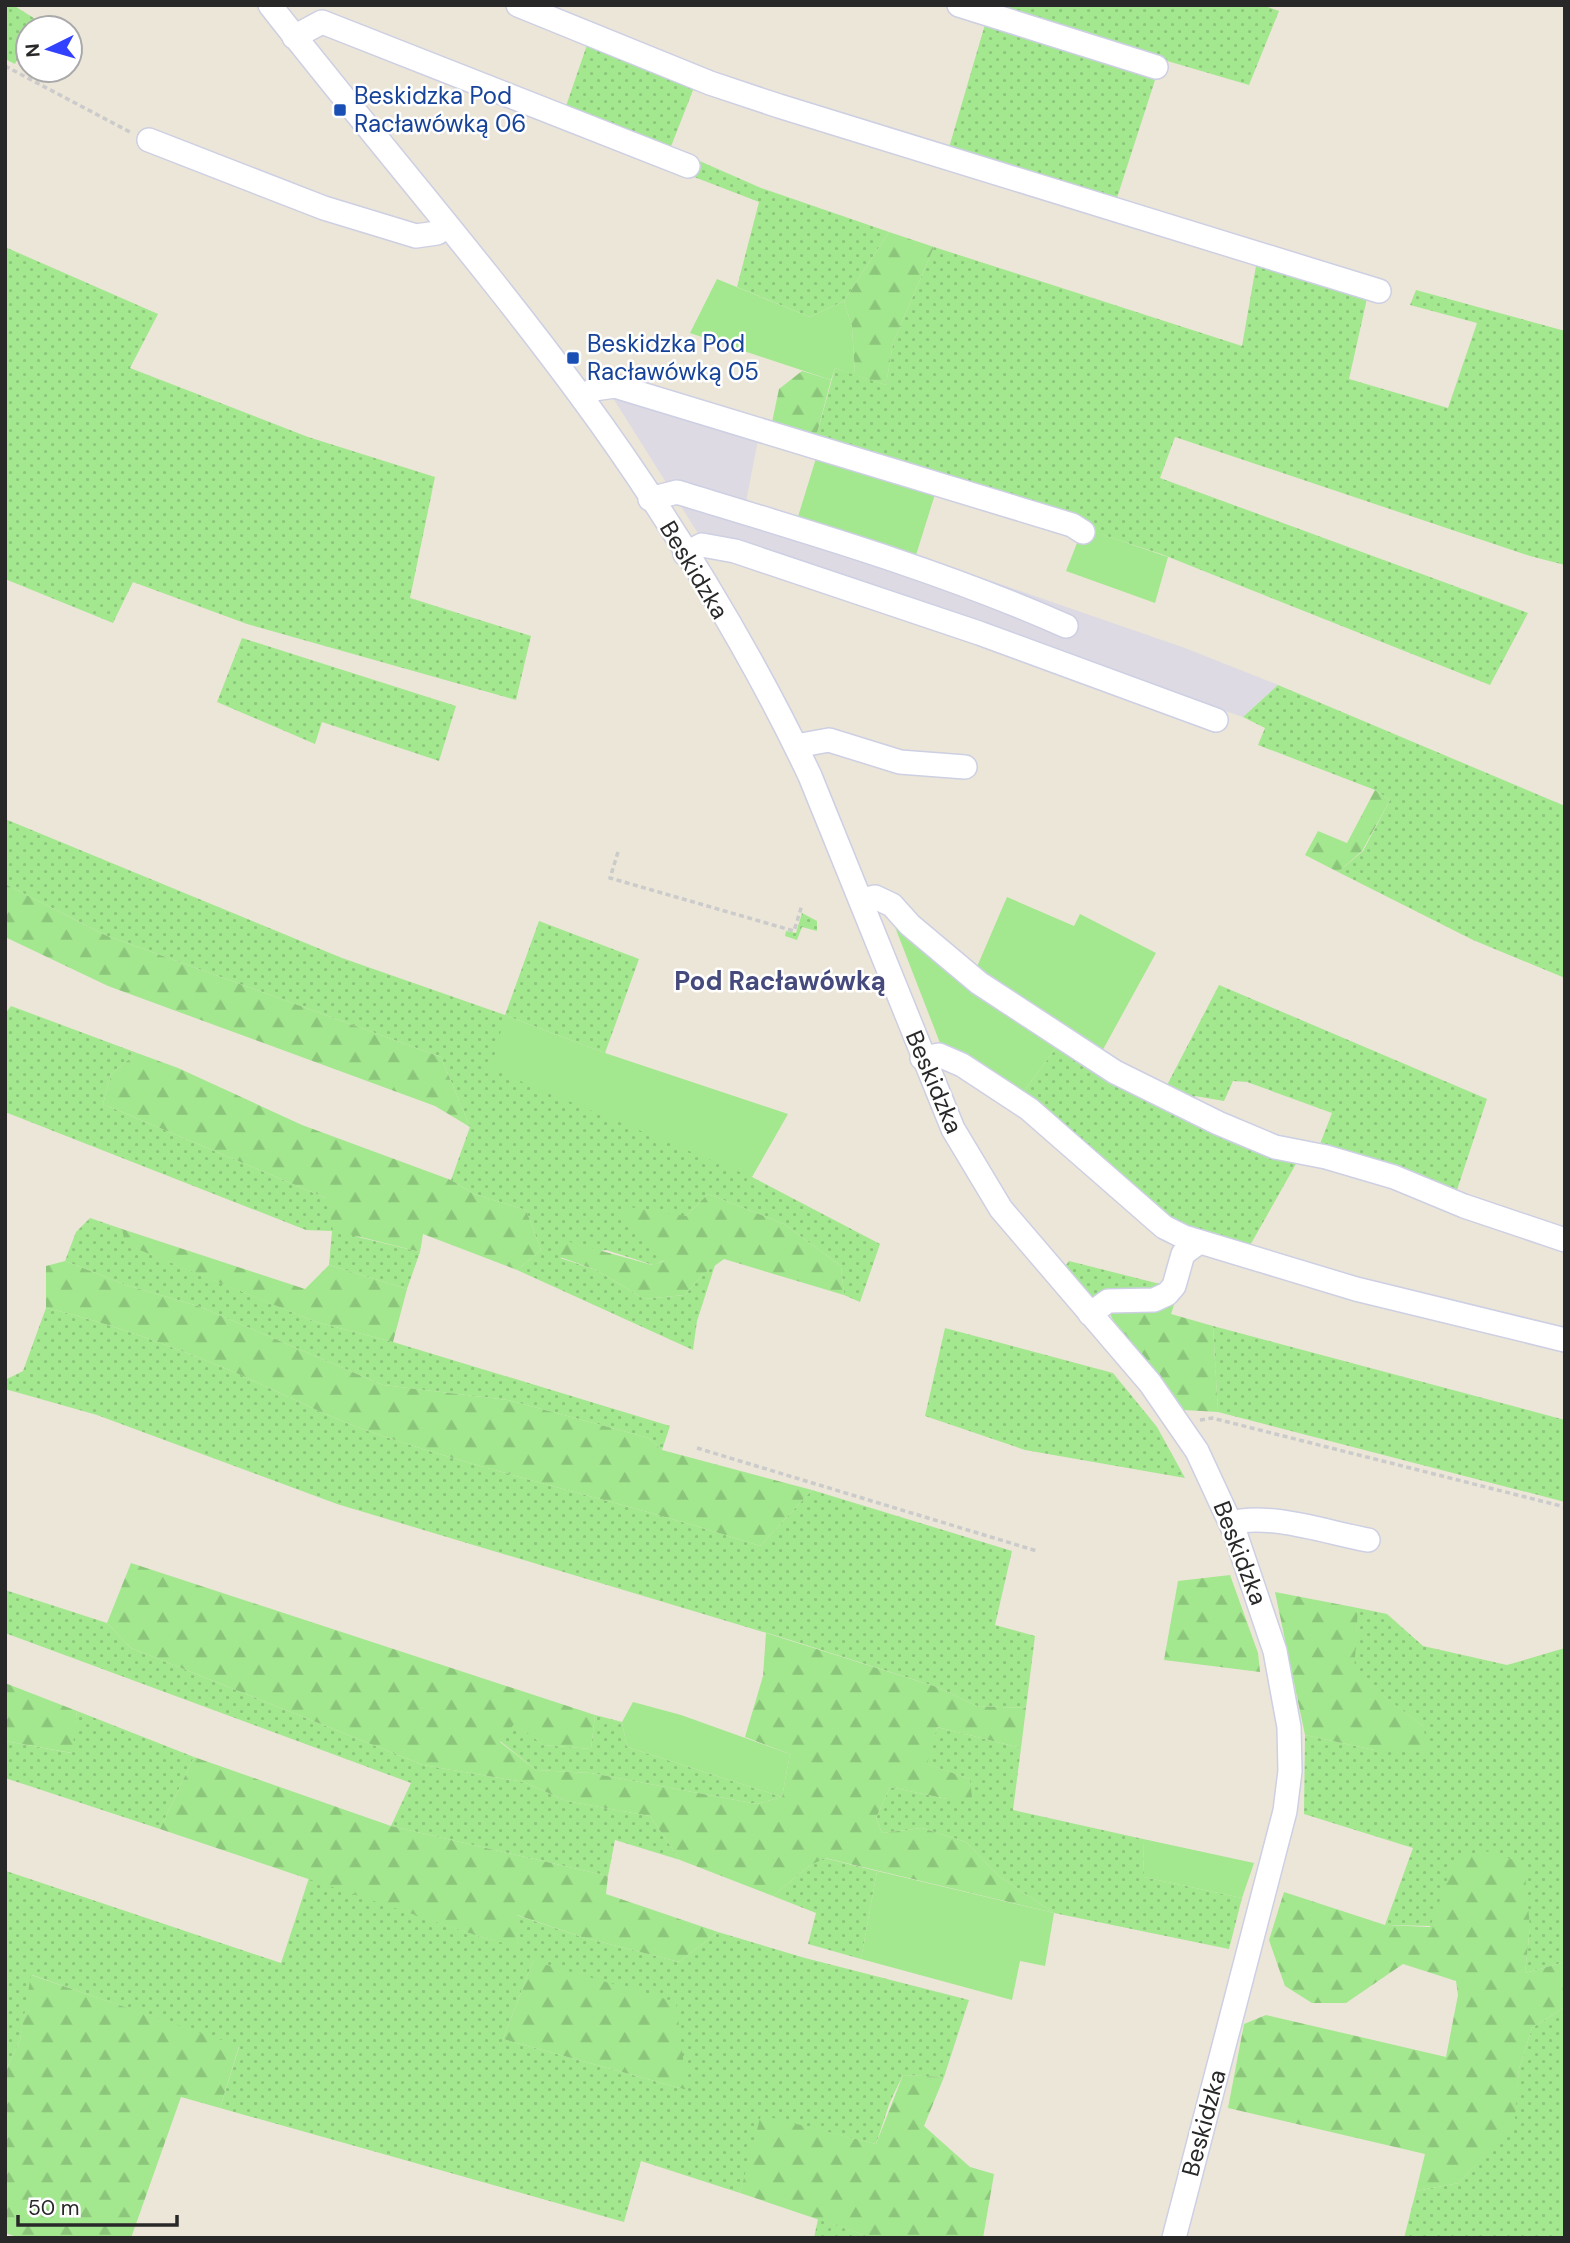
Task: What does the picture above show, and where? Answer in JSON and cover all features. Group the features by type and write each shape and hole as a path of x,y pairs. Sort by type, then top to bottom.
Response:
{"street":[{"name":"Beskidzka","path":"270,5 583,399 685,554 796,746 862,900 922,1058 953,1129 979,1176 1024,1240 1150,1382 1197,1451 1231,1523 1275,1651 1289,1727 1290,1771 1274,1860 1174,2238"},
{"path":"518,5 710,83 779,106 1379,290"},
{"path":"959,5 1156,67"},
{"path":"294,37 322,22 688,166"},
{"path":"149,140 324,208 416,236 437,233 447,227"},
{"path":"583,399 594,389 615,386 1072,525 1083,532"},
{"path":"650,499 677,492 827,537 999,596 1066,626"},
{"path":"685,554 702,545 735,551 979,633 1011,647 1216,720"},
{"path":"796,746 829,740 900,762 965,767"},
{"path":"862,900 875,897 892,905 979,983 1115,1072 1218,1123 1275,1147 1326,1157 1394,1177 1464,1206 1565,1240"},
{"path":"922,1058 939,1055 962,1065 1029,1109 1164,1227 1198,1243 1356,1289 1565,1340"},
{"path":"1090,1314 1108,1301 1154,1300 1167,1294 1174,1286 1183,1254 1198,1243"},
{"path":"1231,1523 1244,1519 1274,1522 1368,1540"}],"path":[{"path":"5,66 106,122 149,140"},
{"path":"618,852 610,878 794,931 802,905"},
{"path":"1179,1423 1212,1418 1565,1507"},
{"path":"697,1448 1037,1551"}],"shaded area":[{"path":"629,396 759,435 745,507 806,520 916,555 1185,648 1278,685 1243,717 699,535 613,398"}],"green space":[{"path":"5,5 13,5 27,14 14,14 14,64 5,59"},
{"path":"977,5 1262,5 1279,11 1249,85"},
{"path":"986,21 1156,77 1115,204 948,151"},
{"path":"589,39 695,85 670,149 564,112"},
{"path":"695,159 761,188 889,232 844,301 810,317 737,287 759,202 689,175"},
{"path":"889,232 934,247 893,343 886,385 855,375 852,327 844,301"},
{"path":"5,247 158,314 130,368 308,437 435,477 410,598 531,636 516,700 247,624 133,582 113,623 5,579"},
{"path":"934,247 1242,346 1257,260 1368,294 1349,379 1448,408 1477,323 1410,305 1416,290 1565,331 1565,565 1530,556 1175,437 1160,478 1528,613 1490,685 1161,554 815,441 835,368 886,385 893,343"},
{"path":"717,279 810,317 844,301 852,327 855,375 835,368 831,380 690,333"},
{"path":"802,371 831,380 815,441 771,427 779,389"},
{"path":"817,455 936,491 916,555 806,520 797,520"},
{"path":"1083,528 1168,557 1155,603 1066,571"},
{"path":"242,638 456,706 439,761 322,722 315,744 217,702"},
{"path":"1278,685 1565,806 1565,978 1473,940 1338,872 1363,851 1390,800 1375,790 1258,745 1265,728 1243,717"},
{"path":"1375,790 1390,800 1362,851 1338,872 1305,855 1318,831 1347,843"},
{"path":"5,819 342,958 505,1015 752,1177 880,1244 860,1302 844,1295 841,1266 784,1224 708,1194 686,1216 644,1241 665,1260 653,1265 606,1250 560,1258 596,1270 644,1299 685,1295 702,1275 715,1265 697,1321 693,1350 517,1270 541,1250 526,1210 474,1194 451,1180 470,1127 441,1057 105,935 5,884"},
{"path":"5,884 105,935 441,1057 470,1127 435,1106 108,986 5,937"},
{"path":"1007,897 1074,926 1080,914 1156,953 1100,1055 976,969"},
{"path":"802,913 817,921 817,931 802,927 797,940 785,936 786,931 796,933"},
{"path":"890,914 1059,1044 1021,1095 940,1043"},
{"path":"539,921 639,959 605,1053 505,1015"},
{"path":"1219,985 1487,1099 1456,1193 1401,1169 1320,1144 1332,1113 1247,1082 1233,1081 1224,1101 1195,1096 1191,1104 1165,1089"},
{"path":"11,1006 137,1053 111,1074 103,1104 326,1198 358,1237 420,1252 407,1289 329,1265 332,1231 306,1230 5,1112 5,1014"},
{"path":"505,1015 605,1053 788,1114 752,1177 491,1069"},
{"path":"1059,1044 1257,1152 1297,1162 1248,1249 1172,1222 1021,1095"},
{"path":"137,1053 178,1068 302,1125 451,1180 474,1194 526,1210 541,1250 517,1270 423,1234 420,1252 333,1230 326,1198 103,1104 111,1074"},
{"path":"708,1194 784,1224 841,1266 844,1295 724,1259 702,1275 685,1295 644,1299 596,1270 560,1257 559,1239 652,1265 664,1261 620,1219 623,1206 686,1216"},
{"path":"90,1218 122,1229 126,1244 316,1322 393,1342 670,1426 662,1450 649,1438 508,1400 383,1385 198,1306 126,1285 65,1261 76,1232"},
{"path":"122,1229 305,1289 329,1265 407,1289 393,1342 316,1322 125,1244"},
{"path":"65,1261 126,1285 198,1306 383,1385 508,1400 649,1438 662,1450 812,1490 760,1546 416,1447 349,1424 178,1350 113,1326 46,1308 46,1266"},
{"path":"1069,1261 1160,1284 1136,1296 1095,1300 1064,1268"},
{"path":"1176,1299 1171,1314 1213,1326 1218,1412 1184,1410 1116,1326 1109,1312"},
{"path":"46,1308 113,1326 178,1350 331,1416 416,1447 760,1546 812,1490 1012,1551 995,1625 1035,1636 1026,1708 977,1706 937,1687 790,1640 337,1504 97,1415 5,1389 5,1380 23,1371"},
{"path":"1213,1326 1565,1420 1565,1502 1218,1412"},
{"path":"945,1328 1113,1373 1157,1427 1185,1478 1025,1450 925,1416"},
{"path":"131,1563 595,1715 591,1749 543,1745 515,1723 500,1742 536,1770 591,1773 757,1804 782,1797 790,1754 745,1737 763,1676 766,1633 937,1687 977,1706 1026,1708 1021,1748 937,1727 927,1764 970,1779 972,1798 947,1799 890,1787 876,1818 882,1833 922,1828 966,1842 1000,1877 1054,1913 825,1858 809,1866 773,1896 680,1860 650,1816 566,1801 524,1782 423,1765 131,1648 107,1623"},
{"path":"1230,1575 1258,1653 1260,1672 1164,1660 1178,1581"},
{"path":"5,1590 107,1623 131,1648 423,1765 524,1782 566,1801 650,1816 680,1860 615,1840 608,1876 391,1826 411,1783 5,1633"},
{"path":"1275,1592 1358,1608 1354,1673 1423,1726 1429,1753 1374,1750 1305,1735"},
{"path":"1358,1608 1387,1614 1423,1646 1507,1665 1565,1648 1565,1962 1525,1973 1530,1928 1385,1925 1413,1848 1304,1814 1305,1735 1374,1750 1423,1726 1353,1673"},
{"path":"5,1683 77,1711 72,1753 5,1741"},
{"path":"633,1702 681,1715 790,1754 782,1797 627,1747 622,1722"},
{"path":"77,1711 194,1757 160,1829 5,1778 5,1741 71,1753"},
{"path":"595,1715 622,1722 627,1747 782,1797 757,1804 591,1773 536,1770 500,1741 515,1722 543,1745 591,1749"},
{"path":"937,1727 1021,1748 1013,1810 1143,1839 1144,1877 1242,1898 1229,1949 1054,1913 1000,1877 966,1842 922,1828 882,1833 876,1818 890,1787 947,1799 970,1779 926,1764"},
{"path":"194,1757 391,1826 608,1876 606,1894 718,1932 679,1962 582,1937 517,1915 518,1947 481,1937 160,1829"},
{"path":"1143,1839 1254,1863 1242,1898 1144,1877"},
{"path":"1490,1851 1524,1864 1530,1928 1525,1973 1565,1962 1565,2007 1532,2028 1519,2069 1515,2120 1459,2183 1416,2191 1425,2154 1228,2108 1244,2024 1266,2015 1446,2057 1458,1995 1456,1981 1403,1964 1346,2003 1312,2003 1285,1986 1269,1940 1284,1892 1385,1925 1430,1927 1455,1858"},
{"path":"824,1858 877,1871 861,1959 808,1944 816,1913 773,1896 809,1866"},
{"path":"6,1871 281,1963 309,1878 481,1937 518,1946 516,1915 582,1937 679,1962 718,1932 805,1958 969,2000 944,2077 903,2075 890,2102 876,2144 762,2116 740,2193 641,2161 624,2222 220,2108 239,2047 32,1975 20,2040 5,2072","holes":["533,1961 687,2090 503,2039"]},
{"path":"877,1871 1054,1913 1045,1966 1020,1961 1012,2000 861,1959"},
{"path":"533,1961 676,2002 687,2090 503,2039"},
{"path":"31,1975 239,2046 220,2108 181,2097 131,2238 20,2238 5,2233 5,2072 20,2040"},
{"path":"1565,2007 1565,2238 1404,2238 1416,2191 1459,2183 1514,2120 1519,2069 1532,2028"},
{"path":"903,2075 944,2077 924,2126 970,2167 994,2174 983,2238 873,2238 740,2193 761,2115 876,2144"},
{"path":"818,2219 873,2238 814,2238"}],"place":[{"name":"Beskidzka Pod Racławówką 06","path":"340,110"},
{"name":"Beskidzka Pod Racławówką 05","path":"573,358"}],"district":[{"name":"Pod Racławówką","path":"780,981"}]}
